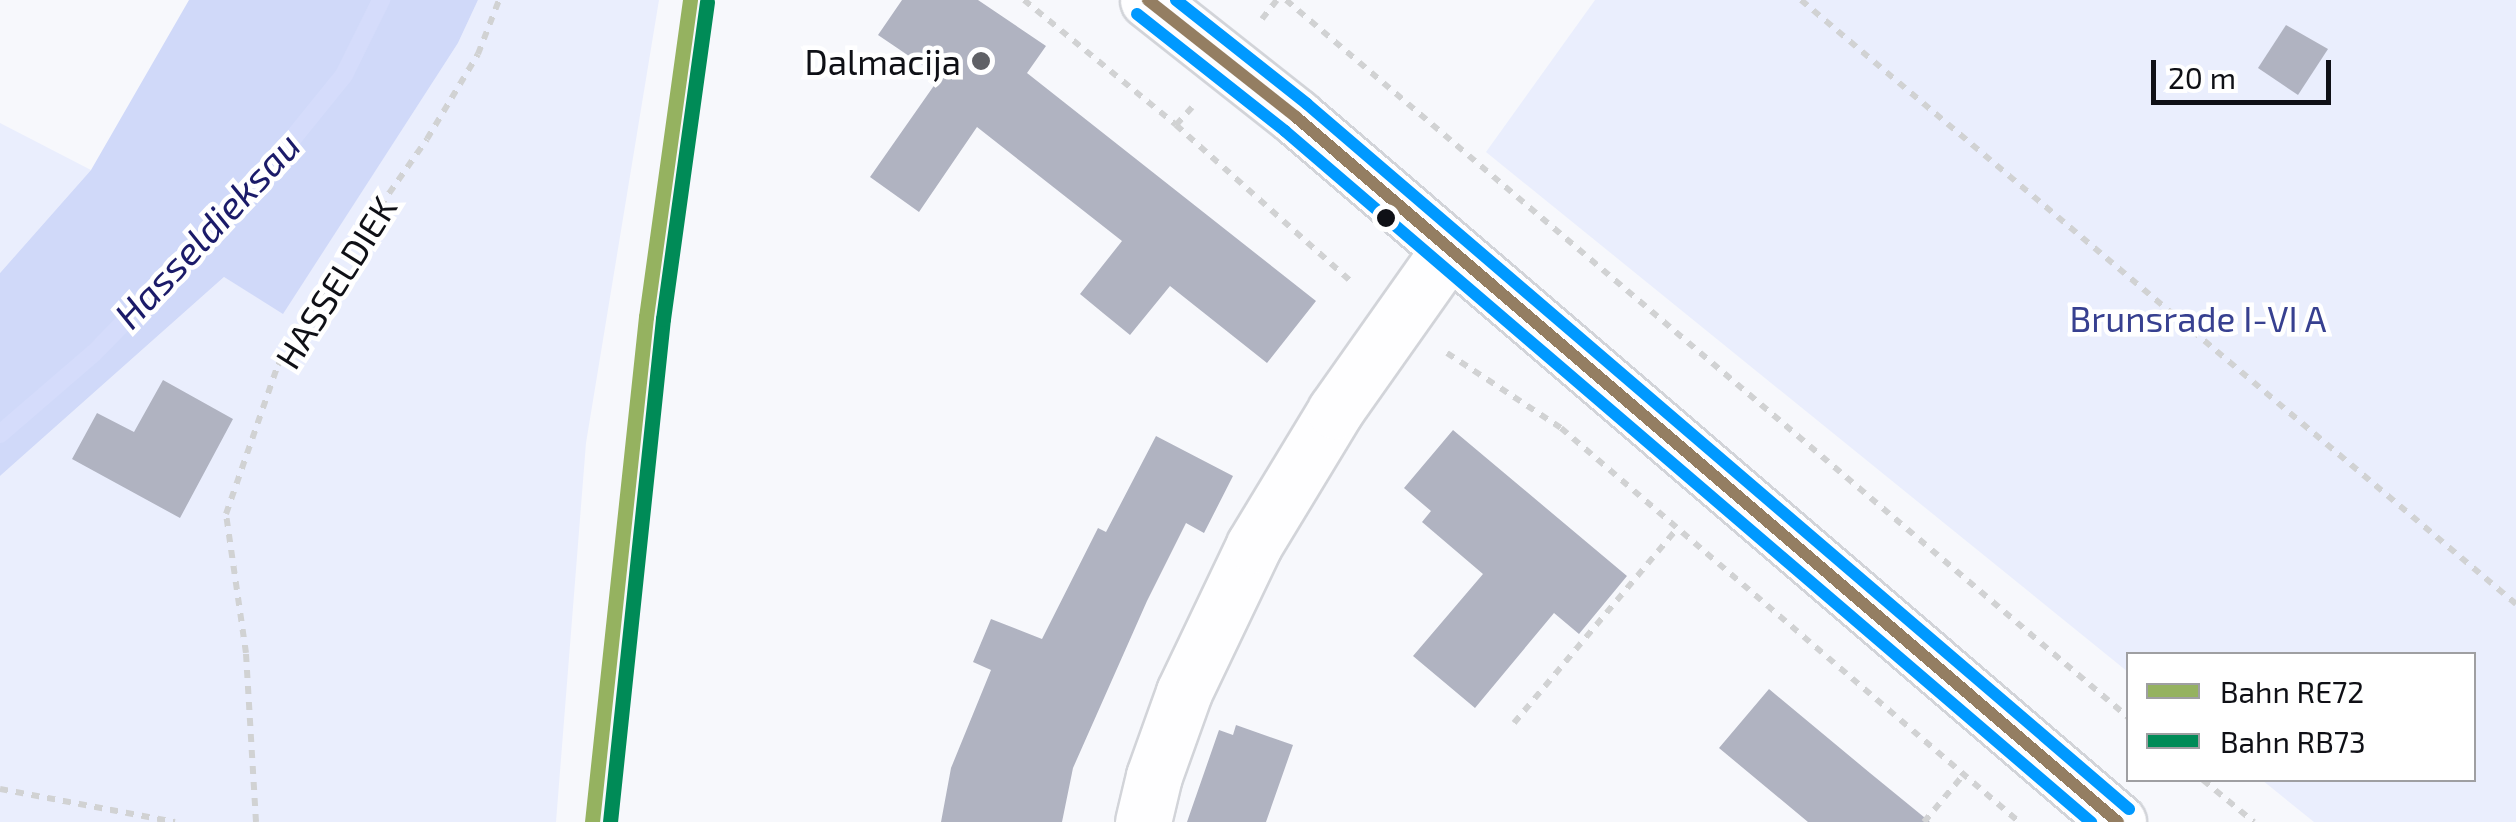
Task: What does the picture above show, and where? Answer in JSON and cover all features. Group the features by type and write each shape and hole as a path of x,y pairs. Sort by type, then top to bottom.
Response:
{"street":[{"path":"1148,0 1243,72 2118,822"},
{"path":"1143,822 1154,776 1184,692 1254,544 1290,480 1448,251"}],"path":[{"name":"HASSELDIEK","path":"256,822 246,653 226,514 278,365 334,272 427,139 478,54 499,0"},
{"path":"1024,0 1176,125 1400,321 1561,428 2019,822"},
{"path":"1286,0 2126,715"},
{"path":"1801,0 2516,604"},
{"path":"1514,723 1677,529"},
{"path":"1924,822 1964,774"},
{"path":"2205,782 2254,822"},
{"path":"0,789 175,822"}],"green space":[{"path":"478,0 659,0 586,443 556,822 0,822 0,476 224,277 283,313 458,43"},
{"name":"Brunsrade I-VI A","path":"1595,0 2516,0 2516,822 2314,822 2264,782 2476,782 2476,652 2126,652 2126,670 1486,152"},
{"path":"0,123 91,170 0,273"}],"shaded area":[{"path":"189,0 478,0 458,43 283,314 224,277 0,476 0,273 91,170"}],"building":[{"path":"902,0 978,0 1046,46 1027,73 1316,301 1267,363 1170,286 1130,335 1080,294 1122,241 977,127 919,212 870,177 940,77 878,35"},
{"path":"2286,25 2328,49 2298,95 2258,68"},
{"path":"163,380 233,419 180,518 72,459 97,413 134,432"},
{"path":"1453,430 1627,576 1579,634 1554,613 1475,708 1413,656 1483,574 1422,522 1431,511 1404,488"},
{"path":"1156,436 1233,476 1204,533 1186,523 1147,601 1073,768 1062,822 941,822 951,768 991,670 973,662 991,619 1042,639 1098,528 1106,532"},
{"path":"1769,689 1930,822 1808,822 1719,748"},
{"path":"1236,725 1293,745 1266,822 1187,822 1219,730 1233,735"}],"waterway":[{"name":"Hasseldieksau","path":"0,434 94,353 242,201 344,75 381,0"}],"rail line":[{"name":"RE72","path":"592,822 646,317 690,0"},
{"name":"RB73","path":"610,822 663,319 707,2"}],"transit line":[{"path":"1148,0 1296,117 2118,822"},
{"path":"1176,0 1307,104 2129,809"},
{"path":"1137,14 1285,131 2091,822"}],"place":[{"name":"Dalmacija","path":"981,61"}]}
